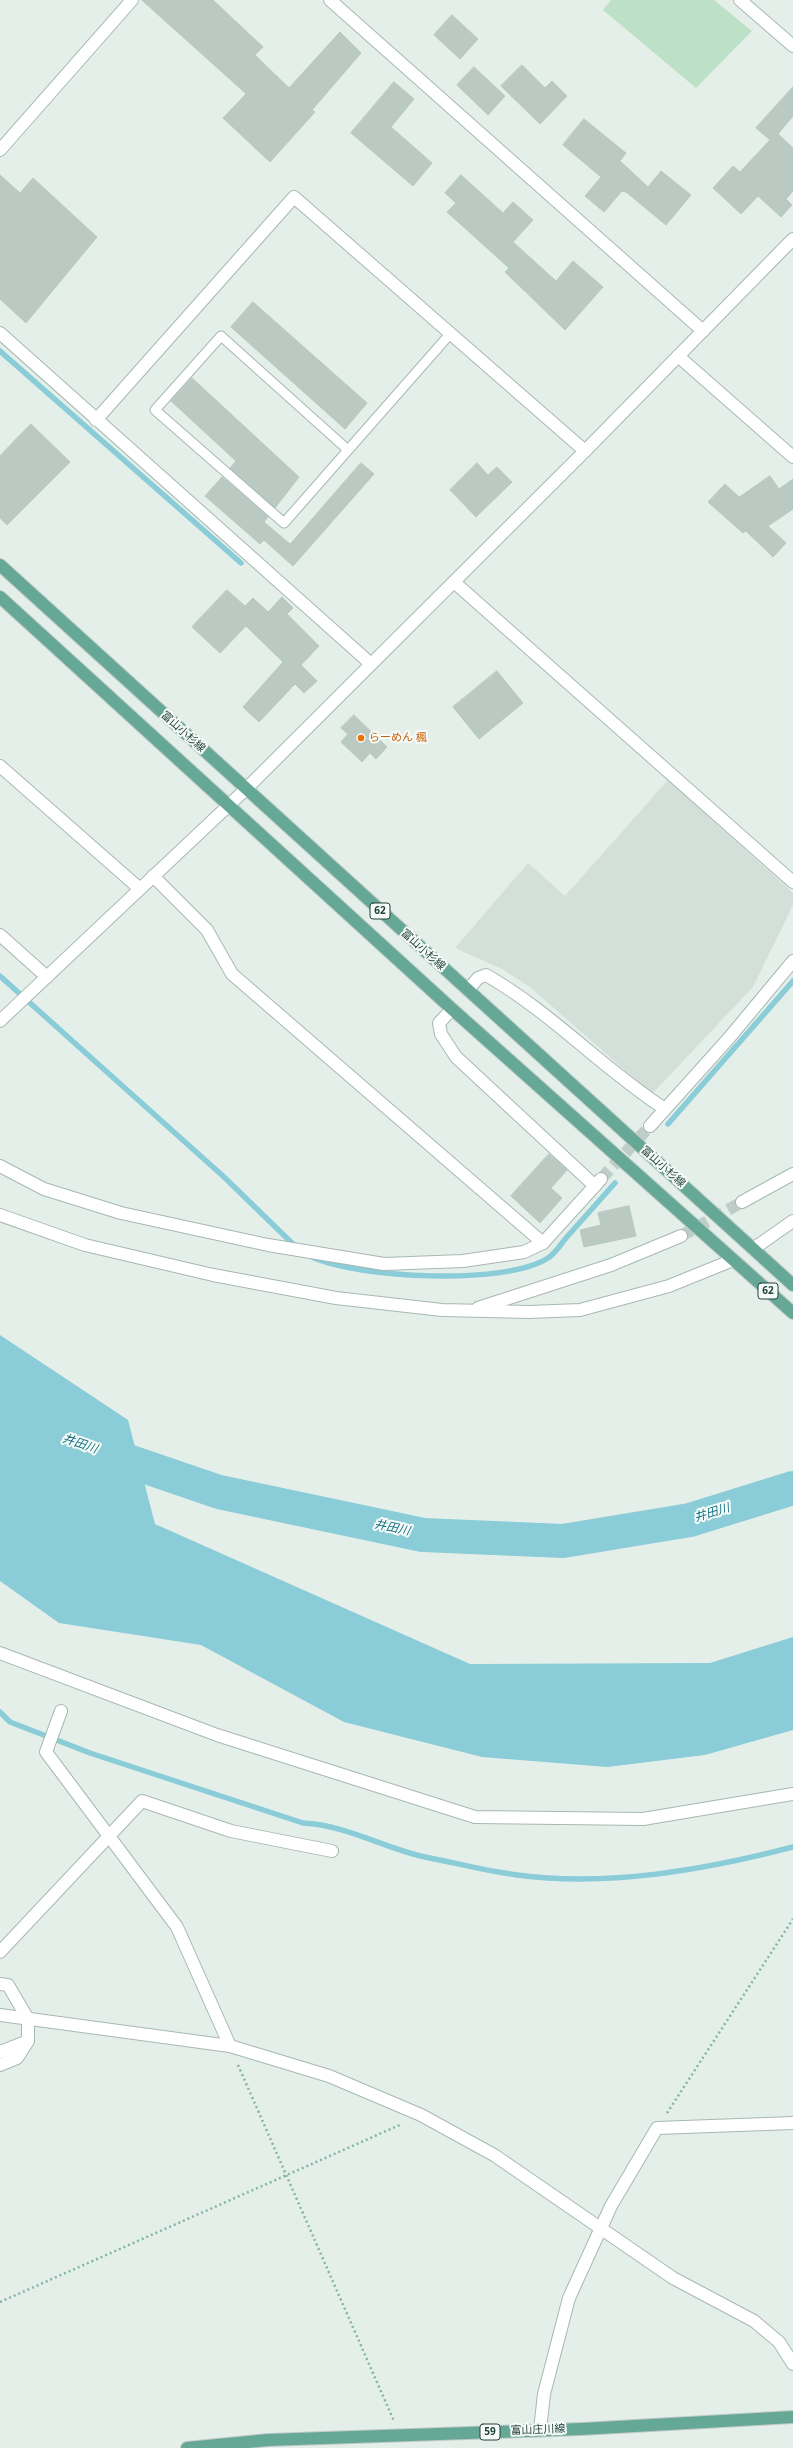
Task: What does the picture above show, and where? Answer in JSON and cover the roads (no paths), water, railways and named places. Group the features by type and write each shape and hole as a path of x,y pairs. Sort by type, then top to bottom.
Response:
{"main road":[{"name":"富山小杉線","path":"0,565 793,1285"},
{"name":"富山小杉線","path":"0,597 452,1009 793,1313"},
{"name":"富山庄川線","path":"187,2448 268,2440 760,2421 793,2417"}],"street":[{"path":"0,150 132,0"},
{"path":"330,0 703,332"},
{"path":"740,0 793,46"},
{"path":"96,420 294,197 586,451"},
{"path":"0,1021 246,789 586,451 793,239"},
{"path":"0,333 371,664"},
{"path":"678,356 793,457"},
{"path":"454,582 793,882"},
{"path":"0,766 140,888"},
{"path":"153,876 207,930 232,974 543,1243"},
{"path":"0,935 47,977"},
{"path":"650,1126 729,1038 793,961"},
{"path":"468,990 478,978 486,975 519,994 630,1087 665,1109"},
{"path":"0,1166 44,1189 121,1213 268,1245 384,1264 463,1261 524,1252 543,1243 598,1182 456,1056 441,1034 439,1024 452,1009"},
{"path":"742,1202 793,1174"},
{"path":"0,1215 85,1245 213,1276 336,1298 442,1310 529,1312 580,1310 669,1286 733,1260"},
{"path":"756,1252 793,1221"},
{"path":"470,1311 611,1265 681,1236"},
{"path":"0,1653 217,1735 475,1817 643,1820 793,1794"},
{"path":"61,1711 46,1752 110,1835 177,1927 230,2046"},
{"path":"0,1952 142,1801 231,1831 332,1851"},
{"path":"0,1984 8,1985 28,2019 28,2041 17,2058 0,2066"},
{"path":"0,2015 230,2046 329,2076 421,2115 494,2155 601,2231 673,2278 754,2321 779,2342 793,2364"},
{"path":"0,2052 28,2041"},
{"path":"540,2430 544,2394 569,2298 601,2231 610,2206 657,2128 793,2123"}],"lane":[{"path":"348,450 221,336 155,410 284,523 450,334"}],"water":[{"path":"0,1335 128,1420 155,1524 470,1664 710,1663 793,1637 793,1730 705,1755 607,1767 482,1757 344,1722 201,1645 59,1623 0,1581"}],"waterway":[{"path":"0,351 241,563"},
{"path":"0,976 224,1177 296,1247"},
{"path":"668,1124 793,981"},
{"path":"312,1257 334,1264 362,1270 431,1276 467,1276 499,1273 527,1267 548,1258 553,1254 615,1183"},
{"name":"井田川","path":"96,1450 219,1492 423,1535 563,1541 690,1520 793,1488"},
{"path":"0,1712 10,1722 90,1753 303,1823 350,1832 425,1857 505,1873 551,1878 586,1879 656,1874 726,1863 793,1847"}],"tunnel":[{"path":"601,1179 650,1126"},
{"path":"681,1236 742,1202"}],"place":[{"name":"らーめん 楓","path":"361,738"}]}
